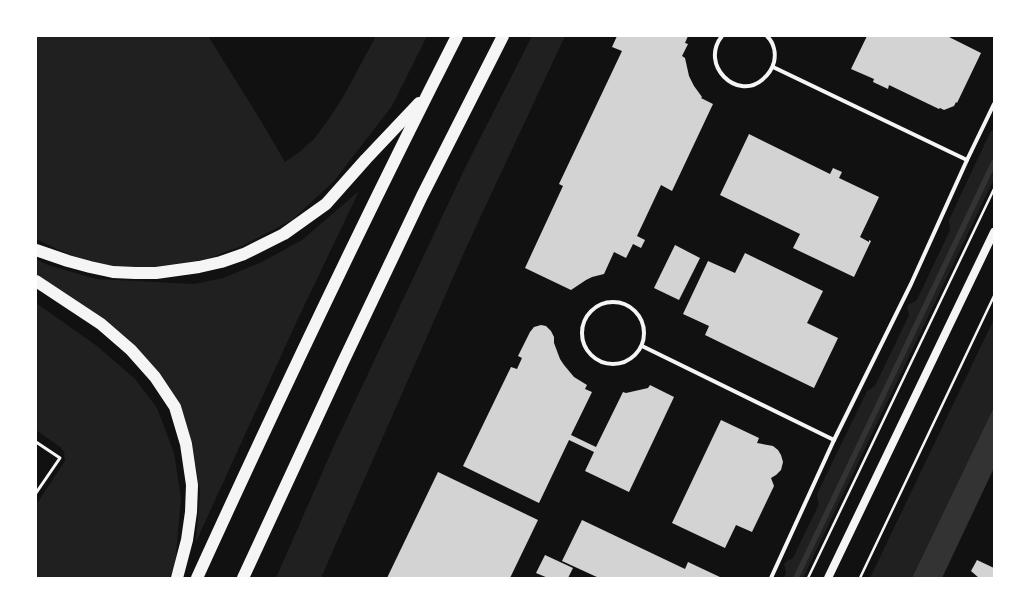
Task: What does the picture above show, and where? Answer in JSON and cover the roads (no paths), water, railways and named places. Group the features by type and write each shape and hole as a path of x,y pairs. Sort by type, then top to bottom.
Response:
{"highway":[{"path":"197,578 298,360 457,36"},
{"path":"243,578 422,196 503,36"},
{"path":"36,250 90,267 114,272 135,273 156,273 199,267 221,262 244,254 284,234 326,204 428,93"},
{"path":"36,281 101,324 131,350 155,377 175,407 186,444 192,485 191,512 187,540 177,578"}],"main road":[{"path":"828,578 994,232"}],"street":[{"path":"722,36 717,45 715,56 717,66 722,75 730,82 739,85 750,85 759,82 768,76 773,67 775,58 774,48 767,36"},
{"path":"773,67 967,160"},
{"path":"771,578 834,440 911,284 994,104"},
{"path":"612,301 622,303 632,308 639,315 644,325 642,346 628,361 619,364 608,364 599,361 591,355 585,347 582,337 582,327 592,309 606,302 612,301"},
{"path":"642,346 834,440"}],"lane":[{"path":"36,442 60,458 36,493"}],"waterway":[{"path":"796,578 994,162"}]}
